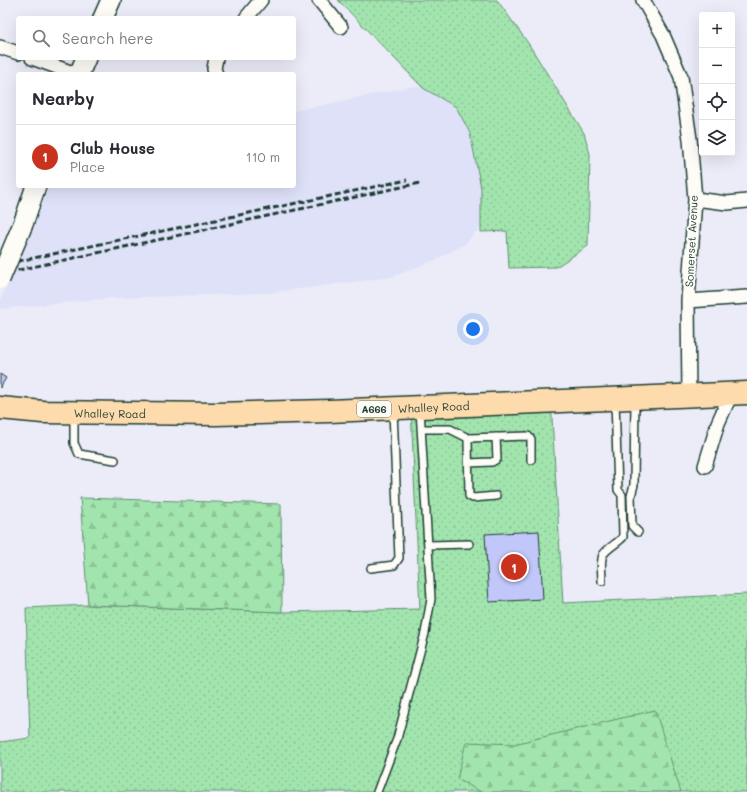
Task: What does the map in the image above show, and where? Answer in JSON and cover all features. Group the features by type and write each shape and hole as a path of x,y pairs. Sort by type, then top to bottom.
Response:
{"highway":[{"name":"Whalley Road","path":"0,408 44,412 216,414 739,393"}],"main road":[{"path":"104,16 111,0"},
{"path":"79,72 85,60"},
{"path":"0,279 23,224 35,188"}],"street":[{"path":"248,16 261,0"},
{"path":"319,0 341,27"},
{"name":"Somerset Avenue","path":"643,0 663,35 680,77 690,139 695,199 688,301 689,396"},
{"path":"0,47 16,52"},
{"path":"38,60 72,72"},
{"path":"215,72 214,69 216,60"},
{"path":"695,199 727,203 747,201"},
{"path":"688,301 747,297"},
{"path":"705,466 718,423 739,393"}],"lane":[{"path":"625,398 634,485 631,503 632,526 638,532"},
{"path":"602,581 602,557 604,553 617,544 623,537 622,495 618,490 625,398"},
{"path":"377,792 397,739 425,633 431,599 420,407"},
{"path":"371,568 394,565 399,558 393,408"},
{"path":"74,412 74,442 79,454 116,460"},
{"path":"421,429 456,430 468,438 528,436 531,439 531,460"},
{"path":"468,463 492,462 497,458 496,437"},
{"path":"468,438 469,496 473,498 496,496"},
{"path":"428,545 469,544"}],"shaded area":[{"path":"414,86 423,88 456,107 470,133 481,188 481,226 465,244 437,259 392,277 267,293 111,298 0,309 0,302 40,188 296,188 296,111"}],"green space":[{"path":"338,0 497,0 528,43 584,133 590,154 588,246 556,267 509,268 507,231 481,232 481,188 470,133 456,107 423,88"},
{"path":"551,401 563,603 747,594 747,792 0,792 0,742 30,738 26,608 88,605 282,612 420,609 411,408"},
{"path":"80,498 281,504 282,612 88,605"},
{"path":"655,710 681,792 481,792 457,779 466,742 514,744"}],"building":[{"path":"0,374 6,378 0,388"},
{"path":"539,531 543,599 489,602 485,534"}],"railway":[{"path":"0,265 407,180"},
{"path":"0,274 420,183"}],"place":[{"name":"Club House","path":"514,567"}]}
